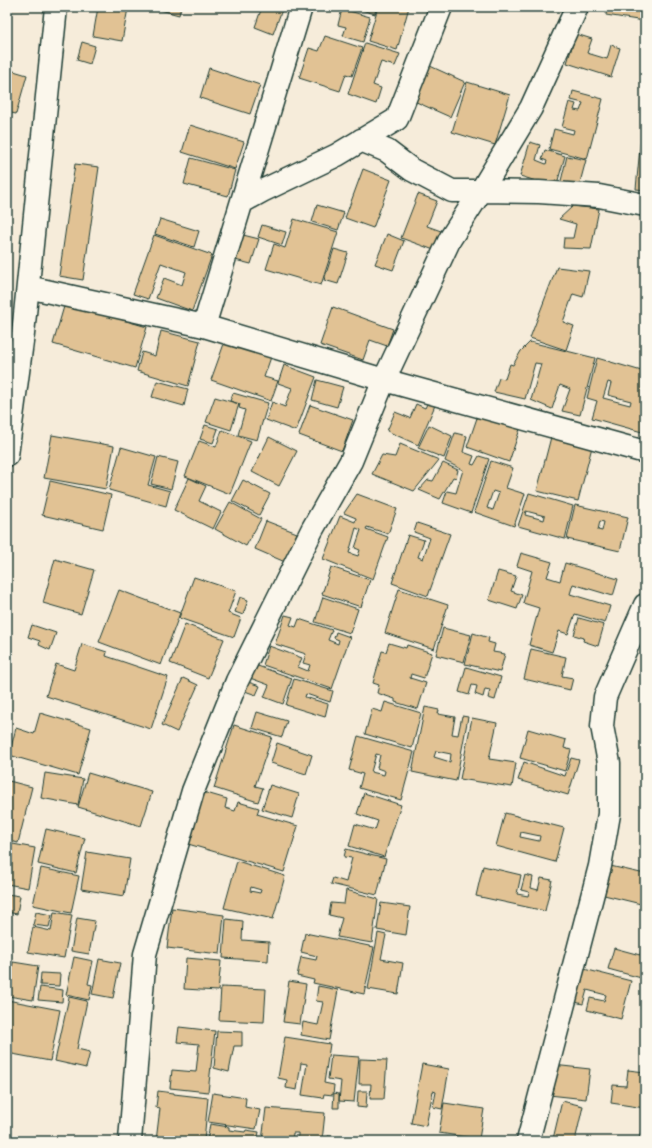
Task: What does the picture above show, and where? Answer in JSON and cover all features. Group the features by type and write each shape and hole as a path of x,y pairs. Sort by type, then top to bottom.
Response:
{"street":[{"path":"7,455 23,334 56,7"},
{"path":"204,326 301,7"},
{"path":"242,202 262,190 337,155 397,119 441,7"},
{"path":"130,1141 145,954 193,791 237,681 312,530 351,461 384,380 450,239 531,108 577,7"},
{"path":"361,140 387,151 412,170 452,192 539,192 599,196 645,204"},
{"path":"28,287 204,326 384,380 645,452"},
{"path":"528,1141 600,866 609,814 609,763 602,726 605,697 645,605"}],"building":[{"path":"98,7 128,8 122,41 93,36"},
{"path":"149,7 181,7 179,15"},
{"path":"262,7 283,7 273,34 255,27"},
{"path":"351,7 376,7 375,14"},
{"path":"378,7 409,7 397,50 368,41"},
{"path":"607,7 645,7 644,21 606,15"},
{"path":"342,9 370,17 363,42 343,36 346,27 338,25"},
{"path":"576,34 592,39 587,53 607,59 611,45 620,48 611,77 567,63"},
{"path":"325,36 362,48 352,76 346,74 340,91 299,78 309,48 319,51"},
{"path":"82,42 95,46 90,64 77,60"},
{"path":"365,43 400,54 395,66 381,62 373,85 381,88 376,104 348,94"},
{"path":"430,66 465,82 450,117 414,101"},
{"path":"209,68 260,85 250,114 200,98"},
{"path":"7,69 27,75 16,114 7,112"},
{"path":"467,82 510,95 495,145 452,132"},
{"path":"573,91 603,99 587,159 549,149 554,129 573,134 574,130 562,127 569,102 576,104 574,110 580,111 583,103 571,100"},
{"path":"190,125 244,142 235,169 182,152"},
{"path":"641,137 645,137 645,190 636,189"},
{"path":"530,142 540,145 536,160 546,164 547,161 542,159 545,150 565,156 556,187 520,176"},
{"path":"567,156 586,160 578,190 560,185"},
{"path":"191,158 235,170 228,196 184,184"},
{"path":"75,164 99,167 83,280 59,276"},
{"path":"363,169 391,180 373,228 345,218"},
{"path":"418,194 437,201 427,226 441,231 434,250 401,238"},
{"path":"317,205 344,213 338,230 312,222"},
{"path":"573,206 599,209 591,249 563,248 564,238 573,238 576,224 559,219"},
{"path":"160,219 199,231 194,247 155,234"},
{"path":"294,219 338,232 321,285 266,269 274,244 285,248"},
{"path":"262,225 286,232 282,245 258,237"},
{"path":"387,234 404,241 393,270 375,264"},
{"path":"154,235 212,255 192,311 156,298 164,278 182,285 186,272 161,263 148,299 133,294"},
{"path":"243,235 259,239 251,264 235,260"},
{"path":"334,249 348,253 338,284 324,280"},
{"path":"557,267 589,271 583,297 573,294 563,322 574,326 566,350 530,338"},
{"path":"65,303 147,327 135,368 53,344"},
{"path":"333,307 393,329 387,346 370,340 363,360 320,345"},
{"path":"161,331 200,341 188,386 137,371 142,352 155,356"},
{"path":"225,341 271,357 264,377 278,381 271,401 211,380"},
{"path":"530,342 595,358 580,415 562,411 570,389 560,385 552,409 531,400 541,364 535,363 525,399 494,392 499,378 505,379 510,364 513,365 521,351"},
{"path":"597,358 645,372 645,423 642,432 592,418 597,401 587,398","holes":["608,382 611,383 608,395 631,401 630,405 603,398"]},
{"path":"284,365 316,377 296,431 266,420 272,402 285,407 292,388 278,383"},
{"path":"317,380 343,387 337,407 312,400"},
{"path":"157,381 188,389 184,406 152,397"},
{"path":"233,393 268,403 257,440 238,435 245,410 239,408 240,404 230,401"},
{"path":"215,397 239,404 231,430 206,422"},
{"path":"429,400 436,403 418,445 387,431 395,412 410,418 416,404 425,408"},
{"path":"310,405 353,420 342,451 299,435"},
{"path":"478,415 520,429 509,462 467,447"},
{"path":"205,425 218,429 213,443 200,439"},
{"path":"429,425 452,436 444,458 418,448"},
{"path":"222,430 251,441 230,494 185,476 199,441 216,447"},
{"path":"455,433 467,436 463,452 474,456 471,464 474,465 479,456 489,459 471,513 443,503 447,491 456,493 463,470 445,461"},
{"path":"52,435 114,446 106,489 44,478"},
{"path":"269,437 297,451 279,486 252,472"},
{"path":"551,437 592,447 578,501 537,491"},
{"path":"400,444 439,460 414,491 372,474 382,455 395,457"},
{"path":"121,447 156,457 148,485 170,491 166,506 109,490"},
{"path":"158,457 178,462 171,489 151,484"},
{"path":"491,461 513,468 506,488 525,494 514,526 474,512","holes":["493,491 499,493 493,510 487,508"]},
{"path":"443,463 458,470 456,478 453,477 440,499 419,490 428,480 433,481"},
{"path":"189,478 206,486 199,501 221,512 213,529 174,510"},
{"path":"243,480 270,494 259,515 232,501"},
{"path":"50,481 111,495 103,529 42,515"},
{"path":"529,493 573,506 565,539 518,526","holes":["526,511 545,516 544,520 525,515"]},
{"path":"357,494 397,509 388,534 367,527 366,529 388,537 373,579 323,559 340,516 355,522 356,518 344,513","holes":["356,528 361,530 355,548 360,550 358,556 349,553"]},
{"path":"230,502 261,519 246,546 215,529"},
{"path":"575,505 628,517 620,551 567,539","holes":["600,521 604,522 602,531 598,530"]},
{"path":"266,521 297,533 285,562 255,549"},
{"path":"417,523 450,534 428,596 392,583 408,535 424,540 418,557 423,559 430,538 414,532"},
{"path":"521,553 552,562 547,577 560,581 565,563 618,579 613,596 573,584 570,594 610,606 605,623 575,614 568,634 559,631 552,652 529,645 539,608 523,603 532,571 517,566"},
{"path":"55,559 94,570 81,614 43,603"},
{"path":"331,567 370,580 361,607 322,594"},
{"path":"498,571 516,576 511,591 522,595 517,609 489,600"},
{"path":"194,577 236,591 228,613 241,618 234,637 179,618"},
{"path":"399,589 448,605 434,649 385,633"},
{"path":"119,590 180,613 161,665 99,642"},
{"path":"240,597 248,600 243,615 235,612"},
{"path":"323,597 358,609 350,633 315,622"},
{"path":"285,615 293,617 290,625 296,627 299,619 332,630 328,640 338,644 339,640 334,638 336,632 350,637 332,689 263,665 269,646 302,658 298,667 308,671 310,665 303,663 306,654 275,644"},
{"path":"579,618 604,625 598,646 583,641 584,638 574,635"},
{"path":"185,624 224,639 208,678 170,663"},
{"path":"32,625 56,633 50,650 39,645 40,641 28,637"},
{"path":"443,628 471,635 464,662 436,655"},
{"path":"473,633 489,638 488,642 495,644 493,652 505,654 500,672 465,664"},
{"path":"389,643 406,648 407,645 432,653 424,678 411,674 410,678 426,683 418,709 395,702 395,699 377,693 379,685 373,683 382,651 386,652"},
{"path":"82,644 107,652 106,656 168,677 151,729 46,696 56,664 74,670"},
{"path":"531,649 566,657 562,676 573,678 570,690 524,679"},
{"path":"252,664 292,678 283,704 264,697 269,685 250,678 248,682 260,686 256,695 242,690"},
{"path":"466,667 501,677 495,700 488,698 490,690 485,689 483,697 475,694 477,686 472,685 469,695 459,692"},
{"path":"183,678 198,685 177,732 162,725"},
{"path":"294,679 333,691 330,702 306,694 305,697 328,704 325,717 286,705"},
{"path":"385,702 421,713 412,748 365,734 372,709 382,712"},
{"path":"425,707 439,710 438,714 455,717 452,734 458,735 462,716 468,717 456,781 412,772","holes":["436,751 451,754 450,762 434,757"]},
{"path":"257,712 287,721 282,737 252,728"},
{"path":"40,713 91,728 78,775 9,755 16,728 34,734"},
{"path":"472,718 497,723 489,759 516,763 512,787 460,779"},
{"path":"234,725 272,737 255,786 263,788 258,802 214,788"},
{"path":"528,729 566,740 564,748 571,750 565,771 520,758"},
{"path":"358,736 414,752 401,800 359,788 363,774 349,770","holes":["376,754 380,755 377,768 385,771 384,775 371,772"]},
{"path":"277,743 312,755 306,774 271,763"},
{"path":"571,758 579,760 568,795 518,780 524,762 565,776"},
{"path":"45,773 83,779 78,805 41,798"},
{"path":"88,773 152,792 141,826 78,807"},
{"path":"9,781 32,787 18,843 7,840 7,787"},
{"path":"270,785 299,794 292,818 262,809"},
{"path":"203,792 227,799 225,808 235,811 238,802 259,808 257,814 298,826 284,872 188,844"},
{"path":"364,793 401,805 384,857 349,846 355,824 375,830 378,821 357,814"},
{"path":"505,813 564,828 555,862 496,846","holes":["521,832 540,836 539,841 520,837"]},
{"path":"46,829 85,838 76,873 38,864"},
{"path":"7,843 35,848 28,888 7,884"},
{"path":"346,849 386,859 377,895 331,884 333,878 346,882 352,858 344,857"},
{"path":"87,852 130,859 124,896 81,889"},
{"path":"237,861 285,876 273,919 224,908","holes":["251,887 261,890 260,893 250,891"]},
{"path":"606,865 645,874 645,905 600,894"},
{"path":"483,866 521,875 517,894 528,896 529,892 521,890 525,875 533,877 531,888 538,890 541,878 552,880 545,911 476,896"},
{"path":"41,868 79,876 71,913 33,905"},
{"path":"346,890 378,899 372,943 337,937 342,918 329,915 331,903 344,904"},
{"path":"7,894 20,896 17,914 7,912"},
{"path":"381,903 410,907 406,935 377,930"},
{"path":"172,908 224,915 220,954 167,948"},
{"path":"36,912 52,915 49,927 33,925"},
{"path":"54,912 72,915 64,958 28,952 33,927 51,931"},
{"path":"77,918 95,921 89,954 71,951"},
{"path":"226,919 243,921 242,940 269,942 268,961 223,958"},
{"path":"305,933 374,947 364,994 313,983 314,980 297,976 301,957 316,960 317,956 301,952"},
{"path":"378,933 386,935 381,959 403,963 398,994 368,989"},
{"path":"644,939 645,979 608,969 614,948 640,955"},
{"path":"7,954 11,955 7,975"},
{"path":"74,957 93,961 88,984 92,985 89,1000 66,995"},
{"path":"186,958 221,961 218,991 184,989"},
{"path":"99,959 120,963 113,998 92,994"},
{"path":"13,962 38,966 33,1000 8,996"},
{"path":"580,968 631,981 621,1019 587,1010 590,998 604,1001 606,995 587,990 583,1004 571,1001"},
{"path":"41,973 60,974 59,986 40,985"},
{"path":"289,981 306,984 300,1024 283,1022"},
{"path":"318,986 338,990 329,1040 301,1035 303,1022 318,1025 323,1002 316,1001"},
{"path":"40,987 63,990 62,1002 38,1000"},
{"path":"221,987 266,989 264,1022 219,1020"},
{"path":"69,997 87,1001 77,1049 90,1052 86,1068 55,1061"},
{"path":"7,1000 60,1010 50,1061 7,1053"},
{"path":"179,1027 215,1031 208,1092 170,1088 172,1070 196,1072 199,1044 177,1042"},
{"path":"217,1031 242,1032 242,1046 234,1046 229,1072 214,1068"},
{"path":"285,1037 330,1044 324,1083 334,1085 333,1095 324,1094 323,1098 302,1095 307,1064 301,1063 297,1090 286,1088 287,1080 278,1078"},
{"path":"331,1055 359,1057 354,1102 339,1101 341,1081 328,1079"},
{"path":"360,1059 387,1060 384,1099 370,1099 371,1084 359,1084"},
{"path":"422,1064 449,1069 442,1109 433,1107 436,1092 433,1091 426,1126 411,1123"},
{"path":"553,1065 590,1069 586,1099 549,1095"},
{"path":"628,1070 645,1072 645,1108 611,1103 613,1085 626,1086"},
{"path":"158,1091 208,1098 204,1141 156,1141 160,1108 156,1107"},
{"path":"358,1091 367,1091 366,1108 357,1107"},
{"path":"213,1093 246,1098 245,1107 260,1110 256,1129 208,1122"},
{"path":"334,1093 339,1094 339,1108 333,1108"},
{"path":"562,1101 583,1106 575,1141 560,1141 553,1139"},
{"path":"444,1103 484,1109 479,1139 439,1133"},
{"path":"266,1108 325,1113 322,1141 298,1141 298,1133 293,1133 292,1141 262,1141"},
{"path":"645,1113 645,1141 639,1141"},
{"path":"210,1124 229,1127 229,1130 259,1132 257,1141 207,1141"},
{"path":"328,1136 348,1139 347,1141 327,1141"}]}
